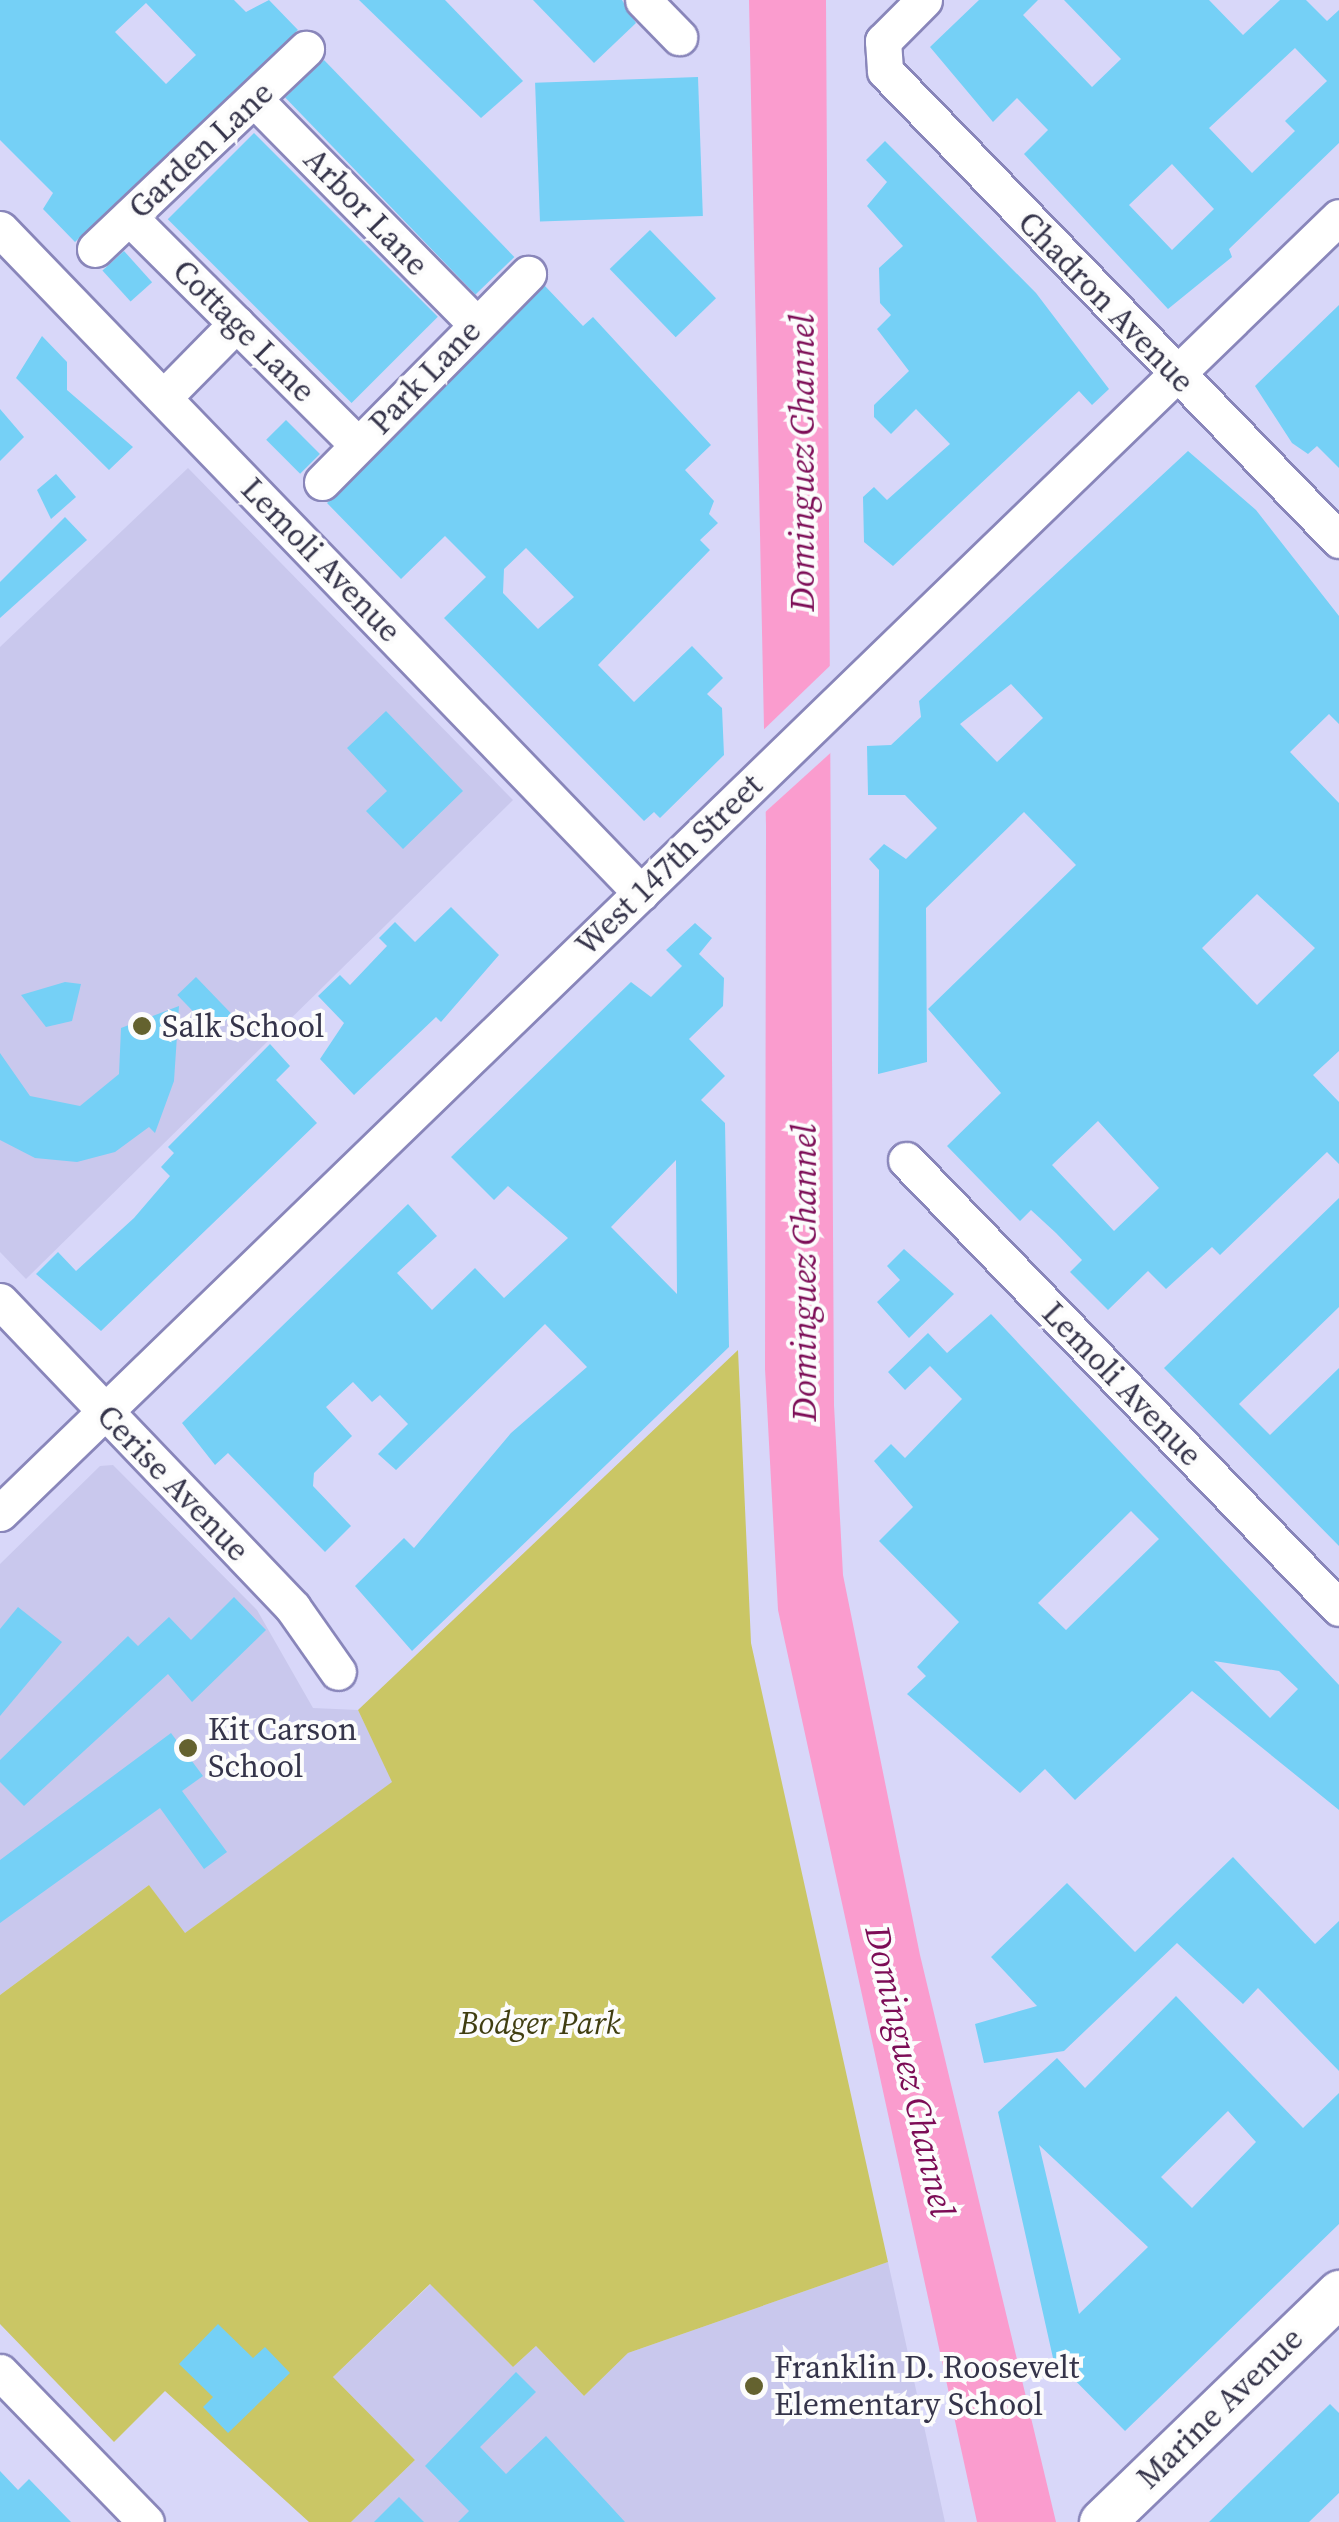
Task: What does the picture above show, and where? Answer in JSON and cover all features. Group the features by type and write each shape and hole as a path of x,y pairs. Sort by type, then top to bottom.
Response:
{"main road":[{"name":"Marine Avenue","path":"1102,2522 1339,2293"}],"street":[{"path":"644,0 679,37"},
{"name":"Chadron Avenue","path":"924,0 883,41 881,57 1175,375 1339,540"},
{"name":"Garden Lane","path":"95,249 306,49"},
{"name":"Arbor Lane","path":"255,100 476,324"},
{"name":"West 147th Street","path":"0,1513 1339,216"},
{"name":"Cottage Lane","path":"130,217 358,445"},
{"name":"Lemoli Avenue","path":"0,229 640,893"},
{"name":"Park Lane","path":"322,482 528,274"},
{"path":"164,398 236,324"},
{"name":"Lemoli Avenue","path":"906,1160 1339,1608"},
{"name":"Cerise Avenue","path":"0,1300 293,1608 338,1672"},
{"path":"0,2372 146,2522"}],"shaded area":[{"name":"Salk School","path":"188,468 513,800 26,1279 0,1252 0,647"},
{"name":"Kit Carson School","path":"113,1465 257,1610 313,1708 358,1710 393,1782 184,1934 149,1885 0,1995 0,1564 100,1466"},
{"name":"Franklin D. Roosevelt Elementary School","path":"888,2262 945,2522 351,2522 415,2460 333,2377 431,2284 513,2367 536,2346 584,2396 628,2353"}],"green space":[{"name":"Bodger Park","path":"738,1350 751,1643 888,2262 628,2353 584,2396 536,2346 513,2367 430,2284 333,2377 415,2460 351,2522 309,2522 165,2391 114,2442 0,2324 0,1995 149,1885 185,1933 392,1782 358,1710"}],"water":[{"name":"Dominguez Channel","path":"749,0 826,0 834,1405 843,1575 920,1955 1056,2522 977,2522 778,1610 765,1369 766,826"}],"pier":[{"path":"836,660 837,747 761,816 758,735"}],"building":[{"path":"0,0 234,0 246,12 269,0 298,30 75,242 43,209 53,193 0,140","holes":["146,3 196,55 166,84 115,32"]},
{"path":"359,0 445,0 523,81 481,118"},
{"path":"533,0 622,0 636,23 594,63"},
{"path":"979,0 1038,0 1023,15 1092,87 1121,59 1064,0 1209,0 1243,35 1280,0 1306,0 1327,21 1339,10 1339,143 1229,249 1232,257 1168,309 1024,154 1048,130 1017,98 993,122 930,47","holes":["1295,48 1327,81 1285,121 1295,131 1252,173 1209,128","1172,164 1214,209 1172,250 1129,205"]},
{"path":"324,60 514,257 475,295 285,98"},
{"path":"698,77 703,216 540,222 535,83"},
{"path":"254,133 438,317 352,403 168,219"},
{"path":"885,141 1036,293 1109,389 1092,405 1079,391 893,566 864,542 863,497 874,487 887,500 950,444 916,409 891,434 874,417 874,405 909,371 877,329 891,315 880,303 879,268 903,246 867,206 887,182 866,160"},
{"path":"650,230 716,298 676,337 610,269"},
{"path":"124,251 152,282 131,302 102,270"},
{"path":"545,286 583,326 593,317 711,445 685,470 714,501 709,514 718,523 700,540 710,550 598,665 634,702 692,646 723,678 707,694 722,708 724,755 660,818 654,812 644,821 444,618 486,577 445,536 401,579 327,503","holes":["526,548 574,597 538,629 503,593 504,569"]},
{"path":"1339,305 1339,468 1317,446 1308,454 1292,443 1255,386"},
{"path":"42,336 67,362 67,390 133,447 109,470 16,378"},
{"path":"0,409 24,437 0,461"},
{"path":"286,420 320,454 300,474 266,440"},
{"path":"1188,451 1256,510 1339,616 1339,724 1329,714 1290,752 1339,803 1339,1051 1313,1075 1339,1102 1339,1164 1327,1152 1220,1255 1212,1247 1166,1289 1148,1271 1108,1310 1070,1272 1082,1260 1056,1233 1031,1210 1020,1221 947,1146 1001,1093 928,1009 1076,865 1024,812 926,908 927,1062 878,1074 879,870 869,859 884,844 906,859 937,828 905,795 868,795 867,746 891,745 921,717 919,701","holes":["1011,684 1043,718 997,762 960,724","1257,894 1315,948 1257,1005 1202,948","1098,1121 1159,1188 1114,1231 1052,1165"]},
{"path":"56,474 76,497 51,519 37,490"},
{"path":"65,517 87,540 0,618 0,582"},
{"path":"386,711 463,791 403,849 366,811 387,791 347,748"},
{"path":"451,907 499,955 441,1022 436,1017 354,1095 320,1059 344,1023 318,996 340,975 350,985 387,946 379,938 395,922 415,942"},
{"path":"695,923 712,938 699,954 724,978 723,1006 689,1039 725,1076 701,1100 725,1123 729,1347 412,1651 355,1586 404,1538 414,1548 511,1433 587,1367 545,1324 396,1470 378,1454 408,1424 380,1395 372,1402 353,1382 326,1407 352,1436 314,1473 313,1486 351,1526 325,1552 228,1453 215,1465 182,1423 408,1204 437,1236 397,1273 432,1310 475,1268 504,1298 568,1238 508,1186 494,1200 451,1157 631,982 651,997 682,966 666,950","holes":["676,1160 677,1294 611,1227"]},
{"path":"196,977 232,1014 213,1032 177,995"},
{"path":"65,982 81,984 72,1021 46,1027 21,995"},
{"path":"179,1006 174,1081 155,1133 149,1127 115,1152 77,1162 35,1158 0,1140 0,1053 30,1096 80,1106 119,1074 121,1028"},
{"path":"270,1044 290,1066 276,1080 317,1123 101,1331 36,1274 58,1252 76,1271 134,1218 170,1176 161,1167 174,1153 168,1147"},
{"path":"1339,1198 1339,1307 1239,1404 1270,1435 1339,1368 1339,1546 1164,1368"},
{"path":"904,1249 954,1294 909,1338 877,1302 900,1280 887,1266"},
{"path":"991,1314 1339,1685 1339,1810 1192,1691 1075,1800 1045,1769 1020,1793 907,1694 926,1676 917,1667 959,1622 879,1541 913,1507 874,1461 891,1444 905,1458 962,1399 930,1366 905,1390 888,1372 928,1333 947,1353","holes":["1131,1511 1159,1539 1066,1630 1038,1603","1214,1661 1279,1671 1298,1689 1270,1718"]},
{"path":"234,1597 266,1630 192,1702 168,1674 24,1806 0,1782 0,1760 128,1636 138,1646 169,1617 191,1640"},
{"path":"18,1607 62,1642 0,1716 0,1629"},
{"path":"171,1733 203,1776 182,1791 227,1852 204,1869 160,1808 0,1923 0,1860"},
{"path":"1233,1857 1315,1944 1339,1921 1339,2071 1258,1988 1243,2004 1177,1943 1064,2051 984,2063 975,2024 1037,2006 991,1957 1067,1883 1135,1952"},
{"path":"1176,1996 1303,2128 1339,2093 1339,2224 1125,2431 1053,2358 998,2112 1057,2058 1085,2088","holes":["1228,2111 1256,2142 1192,2208 1161,2177","1039,2145 1148,2247 1079,2314"]},
{"path":"218,2324 253,2358 265,2347 290,2373 228,2433 203,2407 213,2397 179,2364"},
{"path":"516,2372 536,2392 480,2447 506,2474 546,2436 625,2522 458,2522 469,2511 425,2466"},
{"path":"1330,2404 1339,2413 1339,2493 1309,2522 1209,2522"},
{"path":"0,2471 18,2490 29,2479 71,2522 0,2522"},
{"path":"399,2497 424,2522 374,2522"}],"place":[{"name":"Salk School","path":"142,1026"},
{"name":"Kit Carson School","path":"188,1748"},
{"name":"Franklin D. Roosevelt Elementary School","path":"754,2386"}]}
